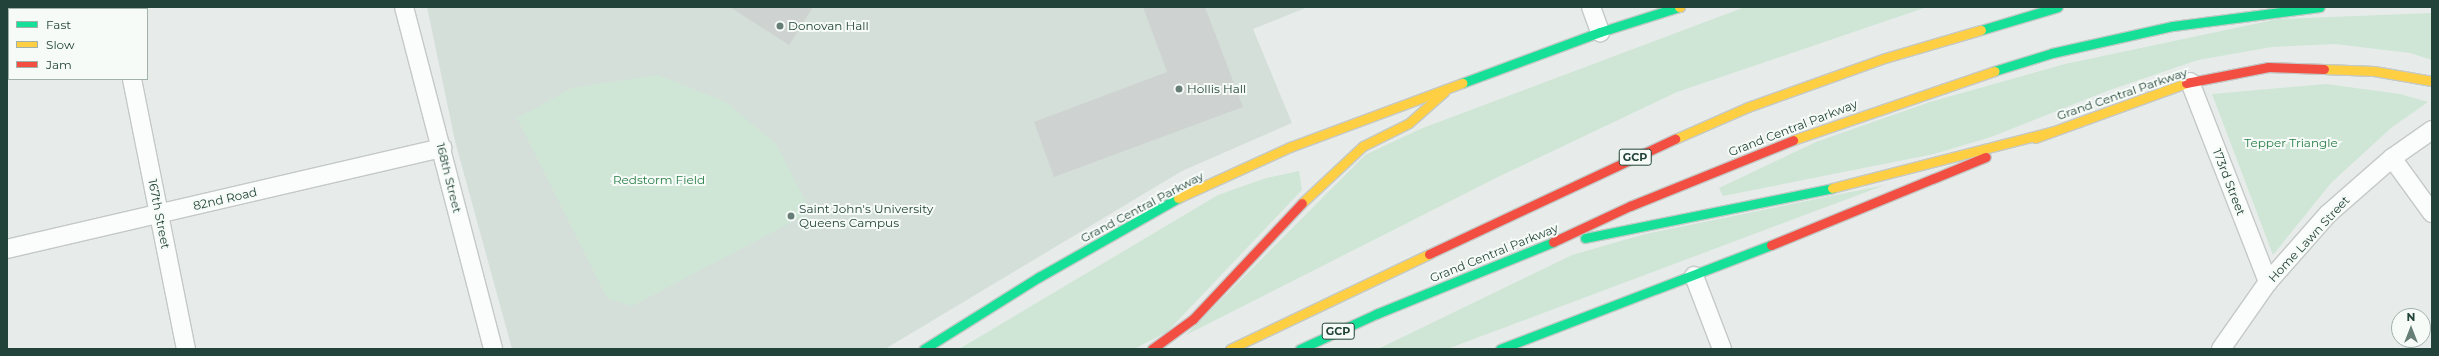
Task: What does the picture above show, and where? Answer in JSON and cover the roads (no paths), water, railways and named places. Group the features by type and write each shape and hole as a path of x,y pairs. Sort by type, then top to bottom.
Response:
{"main road":[{"name":"Grand Central Parkway","path":"924,349 1039,277 1178,198 1290,147 1444,92 1600,32 1679,7"},
{"name":"Grand Central Parkway","path":"1230,349 1602,171 1748,107 1885,58 2058,7"},
{"name":"Grand Central Parkway","path":"1300,349 1376,314 1539,249 1630,206 1781,144 1911,98 2052,53 2173,26 2320,7"},
{"name":"Grand Central Parkway","path":"1500,349 1694,276 1893,193 2054,131 2190,82 2268,67 2374,71 2432,81"},
{"path":"1152,349 1193,318 1295,210 1363,146 1409,123 1444,92"},
{"path":"1539,249 1634,226 1849,185 2054,131"}],"street":[{"name":"168th Street","path":"404,7 442,148 492,349"},
{"path":"1592,7 1600,32"},
{"name":"167th Street","path":"132,80 186,349"},
{"name":"173rd Street","path":"2190,82 2268,282"},
{"name":"Home Lawn Street","path":"2220,349 2268,282 2328,214 2392,158 2432,130"},
{"name":"82nd Road","path":"7,249 442,148"},
{"path":"2392,158 2432,213"},
{"path":"1694,276 1722,349"}],"place":[{"name":"Donovan Hall","path":"780,26"},
{"name":"Hollis Hall","path":"1179,89"},
{"name":"Saint John's University Queens Campus","path":"791,216"}],"park label":[{"name":"Tepper Triangle","path":"2291,143"},
{"name":"Redstorm Field","path":"659,180"}]}
